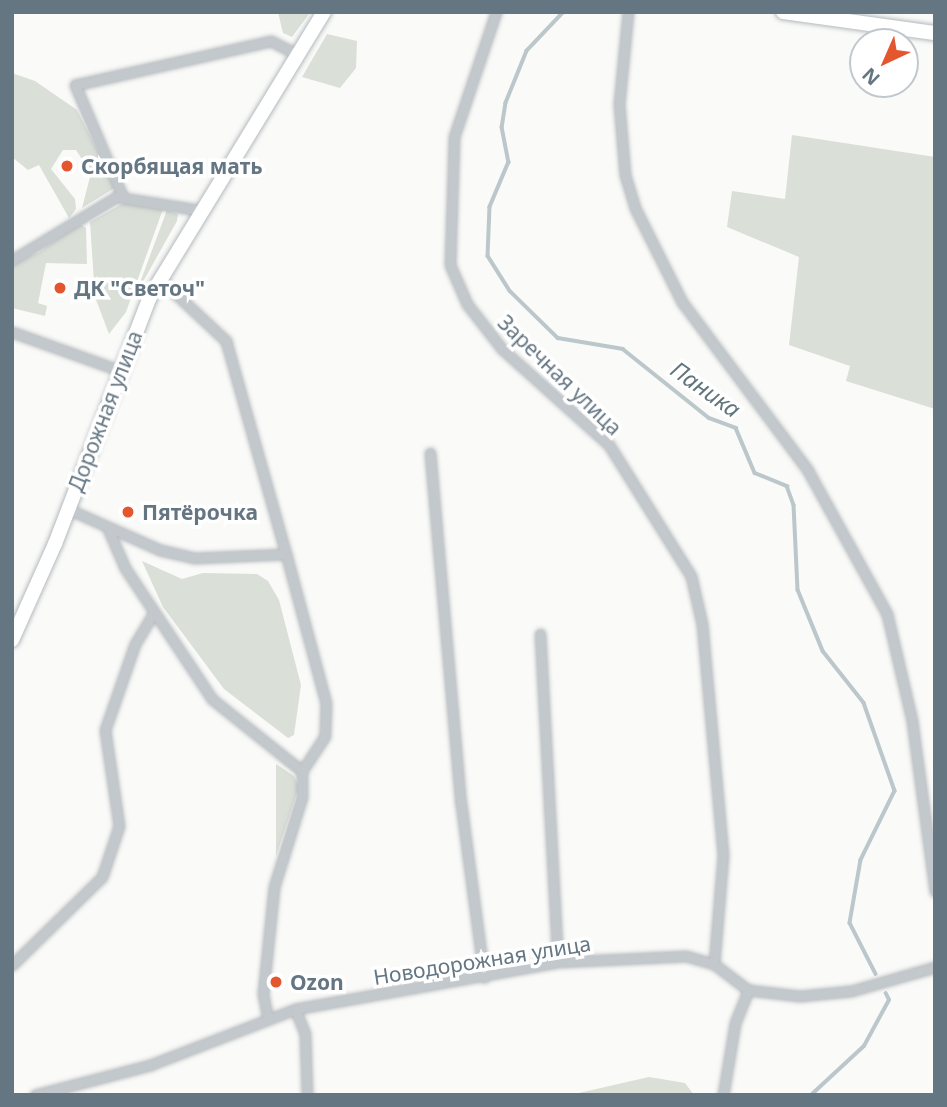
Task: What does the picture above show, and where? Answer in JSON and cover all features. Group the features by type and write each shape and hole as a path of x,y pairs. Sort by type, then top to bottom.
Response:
{"main road":[{"name":"Дорожная улица","path":"14,631 68,509 118,370 160,279 295,53 324,12"},
{"path":"783,12 935,33"}],"street":[{"name":"Заречная улица","path":"496,12 454,137 450,265 467,304 502,349 609,445 691,576 702,624 723,855 715,964"},
{"path":"628,12 619,104 625,175 635,208 682,302 807,469 887,614 912,721 935,891"},
{"path":"122,195 75,85 271,41 295,53"},
{"path":"12,260 122,195 199,210"},
{"path":"160,279 226,341 327,703 325,736 302,771 302,797 274,887 263,994 268,1019"},
{"path":"12,332 118,370"},
{"path":"430,453 461,804 484,977"},
{"path":"68,509 108,529 194,558 286,554"},
{"path":"108,529 154,612 219,706 268,739 302,771"},
{"path":"12,965 102,877 119,826 105,730 135,643 154,612"},
{"path":"540,634 558,962"},
{"name":"Новодорожная улица","path":"35,1095 150,1065 295,1009 558,962 686,956 715,964 748,990"},
{"path":"723,1095 735,1023 748,990 800,996 851,992 935,967"},
{"path":"295,1009 305,1034 307,1095"}],"shaded area":[{"path":"278,12 309,14 292,37 283,33"},
{"path":"327,34 357,41 356,68 340,88 302,77"},
{"path":"12,73 35,81 77,110 116,187 82,208 91,173 76,150 63,150 51,169 75,199 76,209 69,218 39,165 28,170 12,157"},
{"path":"792,135 935,157 935,409 846,381 850,366 789,345 799,257 727,227 732,191 785,199"},
{"path":"125,202 163,209 126,312 109,334 95,297 90,222"},
{"path":"167,210 178,214 177,221 135,296"},
{"path":"79,223 86,228 87,264 46,263 38,303 47,306 45,316 12,308 12,263 38,253"},
{"path":"142,561 182,579 203,573 257,574 268,581 279,600 301,685 294,735 288,738 224,689 163,607"},
{"path":"276,764 294,776 299,787 276,856"},
{"path":"649,1077 685,1083 694,1095 570,1095"}],"waterway":[{"name":"Паника","path":"564,12 527,51 506,103 502,127 509,162 490,207 488,256 510,291 558,338 623,349 709,418 736,428 755,473 787,486 794,505 798,590 823,651 864,703 895,791 861,860 850,923 876,974"},
{"name":"Паника","path":"811,1095 864,1046 889,1000 886,994"}],"place":[{"name":"Скорбящая мать","path":"67,166"},
{"name":"ДК \"Светоч\"","path":"60,288"},
{"name":"Пятёрочка","path":"128,512"},
{"name":"Ozon","path":"276,982"}]}
